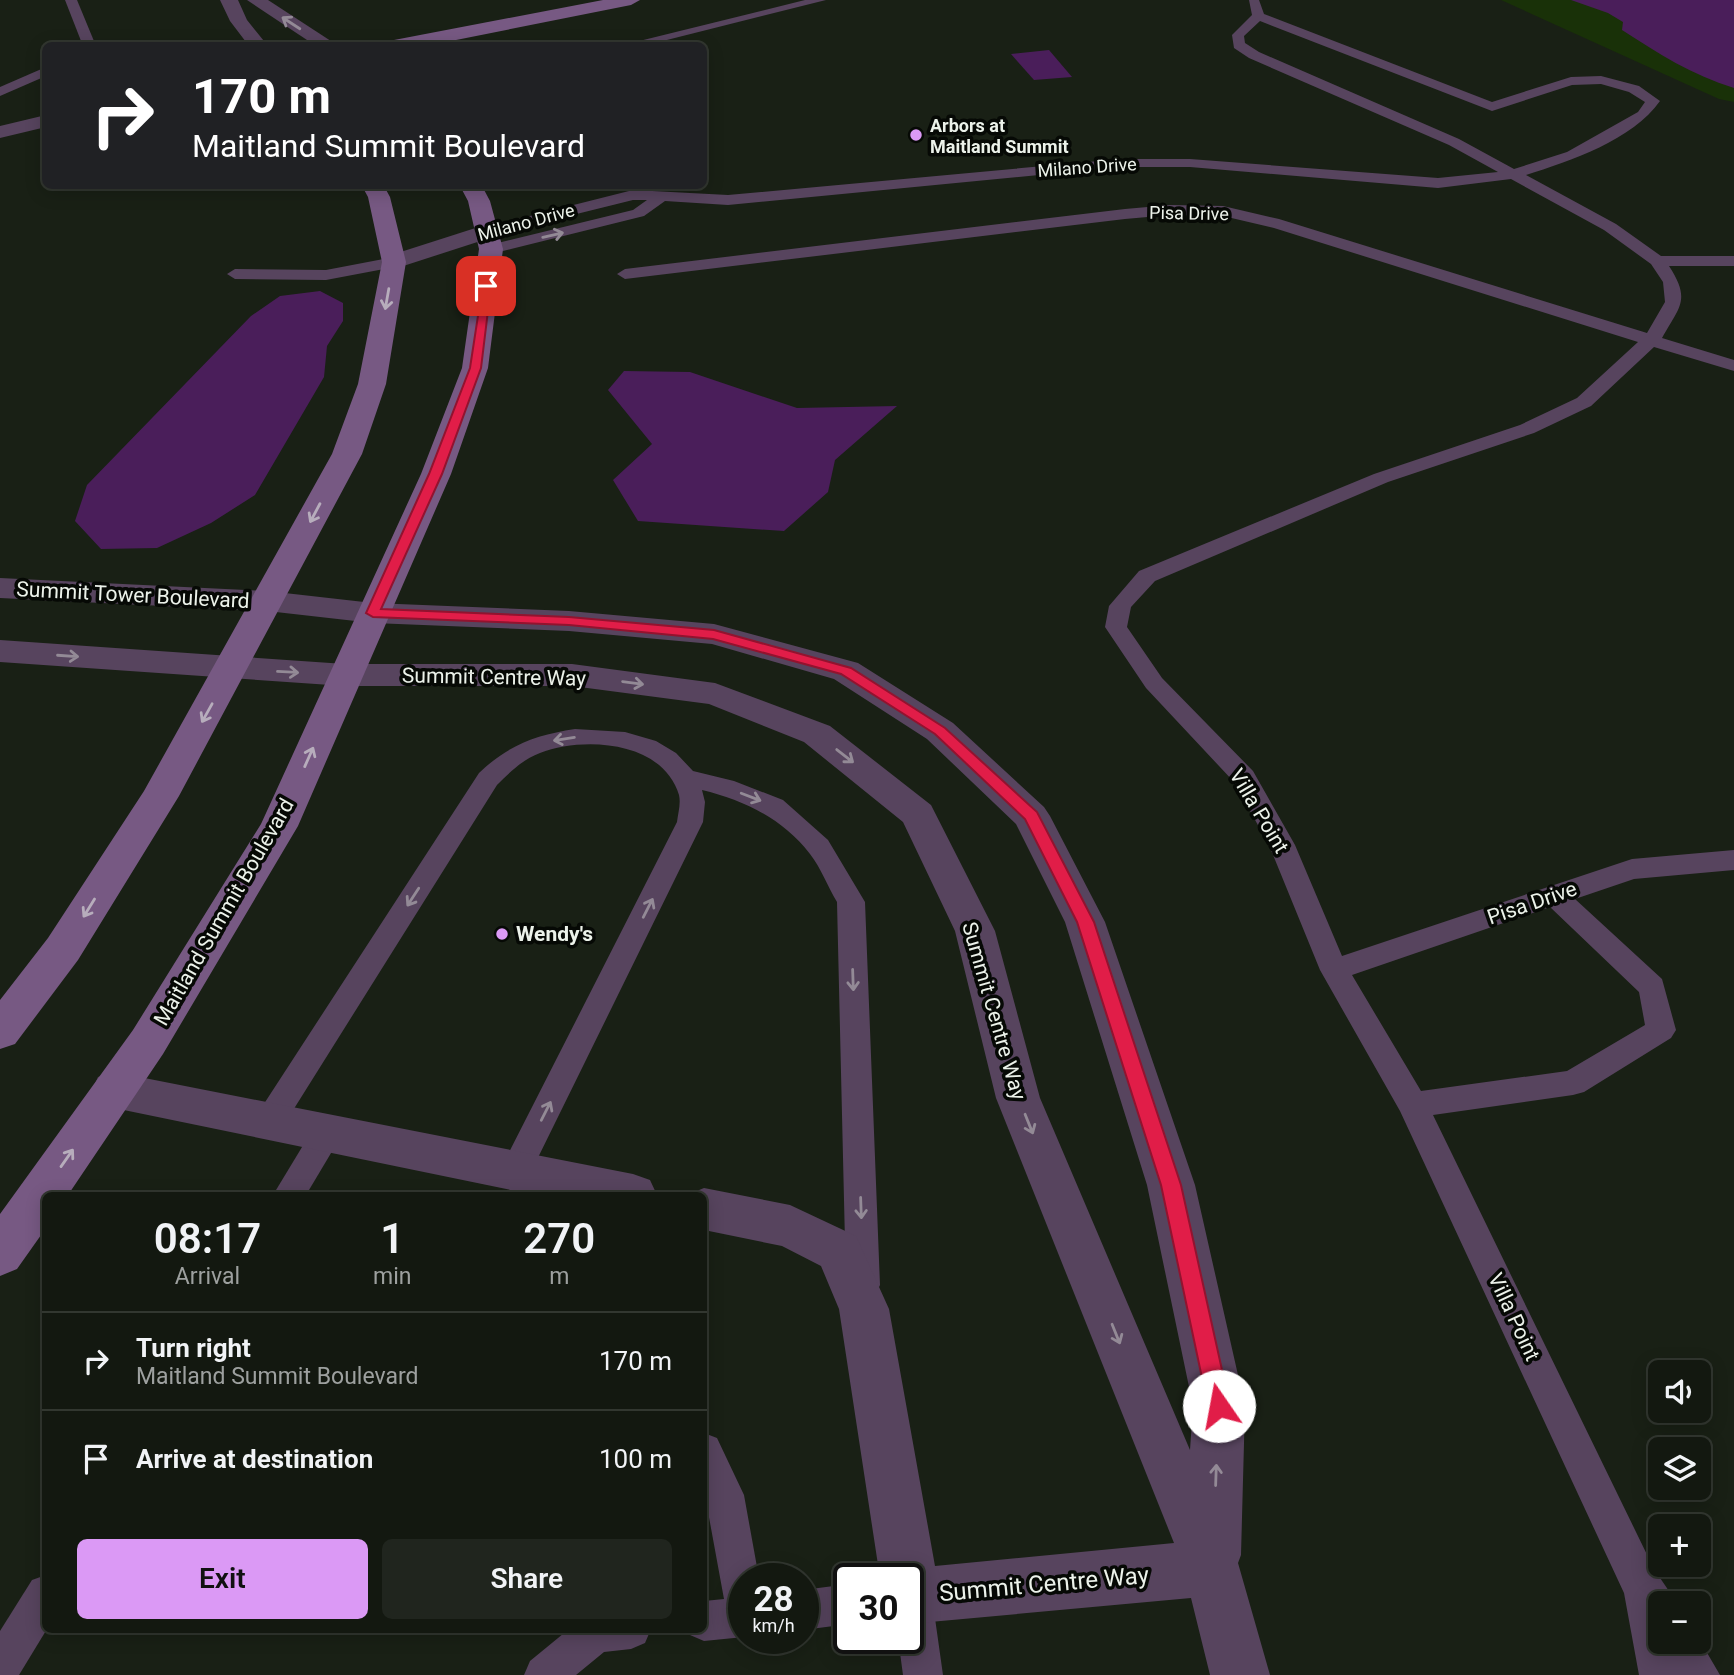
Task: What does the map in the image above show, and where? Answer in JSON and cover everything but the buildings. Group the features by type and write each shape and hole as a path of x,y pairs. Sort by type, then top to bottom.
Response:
{"street":[{"path":"229,0 239,21 256,42"},
{"path":"256,0 321,42"},
{"path":"415,42 631,0"},
{"path":"481,42 589,8"},
{"path":"0,134 42,122"},
{"path":"0,134 42,129"},
{"path":"0,1032 64,949 160,796 347,454 372,384 394,262 374,189"},
{"name":"Maitland Summit Boulevard","path":"43,1192 148,1042 279,826 436,474 475,368 490,240 472,189"},
{"name":"Milano Drive","path":"394,262 490,240"},
{"name":"Summit Tower Boulevard","path":"0,589 267,601"},
{"name":"Summit Centre Way","path":"267,601 373,613 569,621 714,634 846,671 940,731 1031,816 1085,922 1171,1185 1219,1406 1212,1568"},
{"path":"0,651 232,668"},
{"name":"Summit Centre Way","path":"232,668 345,675 572,675 715,694 817,734 918,814 975,931 1018,1098 1212,1568 1240,1675"},
{"path":"114,1090 618,1192"},
{"name":"Maitland Summit Boulevard","path":"0,1254 42,1194"},
{"name":"Summit Centre Way","path":"707,1210 790,1226 839,1251 864,1309 905,1563"},
{"name":"Summit Centre Way","path":"924,1596 1212,1568"}],"lane":[{"path":"71,0 88,42"},
{"path":"642,42 820,0"},
{"path":"1253,0 1258,16 1238,35 1239,45 1254,55 1454,142 1510,175 1610,227 1657,261 1671,282 1674,302 1653,338"},
{"name":"Milano Drive","path":"490,240 592,205 633,195 728,200 1121,163 1190,163 1438,183 1510,175 1572,155 1643,115 1653,101 1634,89 1601,80 1572,81 1492,107 1258,16"},
{"path":"0,92 42,73"},
{"name":"Milano Drive","path":"650,189 664,196"},
{"name":"Milano Drive","path":"490,240 638,213 664,196"},
{"name":"Milano Drive","path":"592,205 614,219"},
{"name":"Pisa Drive","path":"625,274 1125,214 1170,210 1223,211 1279,223 1653,338 1734,366"},
{"path":"1657,261 1734,261"},
{"path":"235,274 326,275 394,262"},
{"name":"Villa Point","path":"1648,1595 1413,1105 1334,970 1282,845 1244,777 1154,683 1116,627 1119,606 1147,576 1381,478 1527,429 1584,402 1653,338"},
{"path":"269,1122 488,779 505,762 531,747 561,739 598,736 634,742 667,756 686,778 693,798 690,822 515,1172"},
{"path":"686,778 725,787 774,806 819,847 851,902 864,1309"},
{"name":"Pisa Drive","path":"1334,970 1632,869 1734,860"},
{"path":"1413,1105 1573,1083 1661,1030 1652,987 1555,896"},
{"path":"291,1192 327,1133"},
{"path":"707,1457 725,1495 737,1563"},
{"path":"0,1668 42,1600"},
{"path":"707,1621 728,1619"},
{"path":"544,1675 596,1633"},
{"path":"920,1654 923,1675"},
{"name":"Villa Point","path":"1657,1654 1659,1675"},
{"path":"1686,1654 1700,1675"}],"green space":[{"path":"1501,0 1734,0 1734,102 1719,99"}],"shaded area":[{"path":"1571,0 1734,0 1734,88 1704,77 1663,55 1622,30 1623,22 1608,13"},
{"path":"1049,50 1072,77 1034,80 1011,54"},
{"path":"320,291 343,303 343,321 327,346 324,377 255,495 211,523 157,548 101,549 75,521 87,485 251,316 280,296"},
{"path":"624,371 690,372 797,408 897,406 835,460 828,492 784,531 638,521 613,480 652,444 608,390"}],"place":[{"name":"Arbors at Maitland Summit","path":"916,135"},
{"name":"Wendy's","path":"502,934"}],"route":[{"path":"486,286 475,368 436,474 373,613 569,621 714,634 846,671 940,731 1013,799 1031,816 1085,922 1171,1185 1219,1406"}]}
